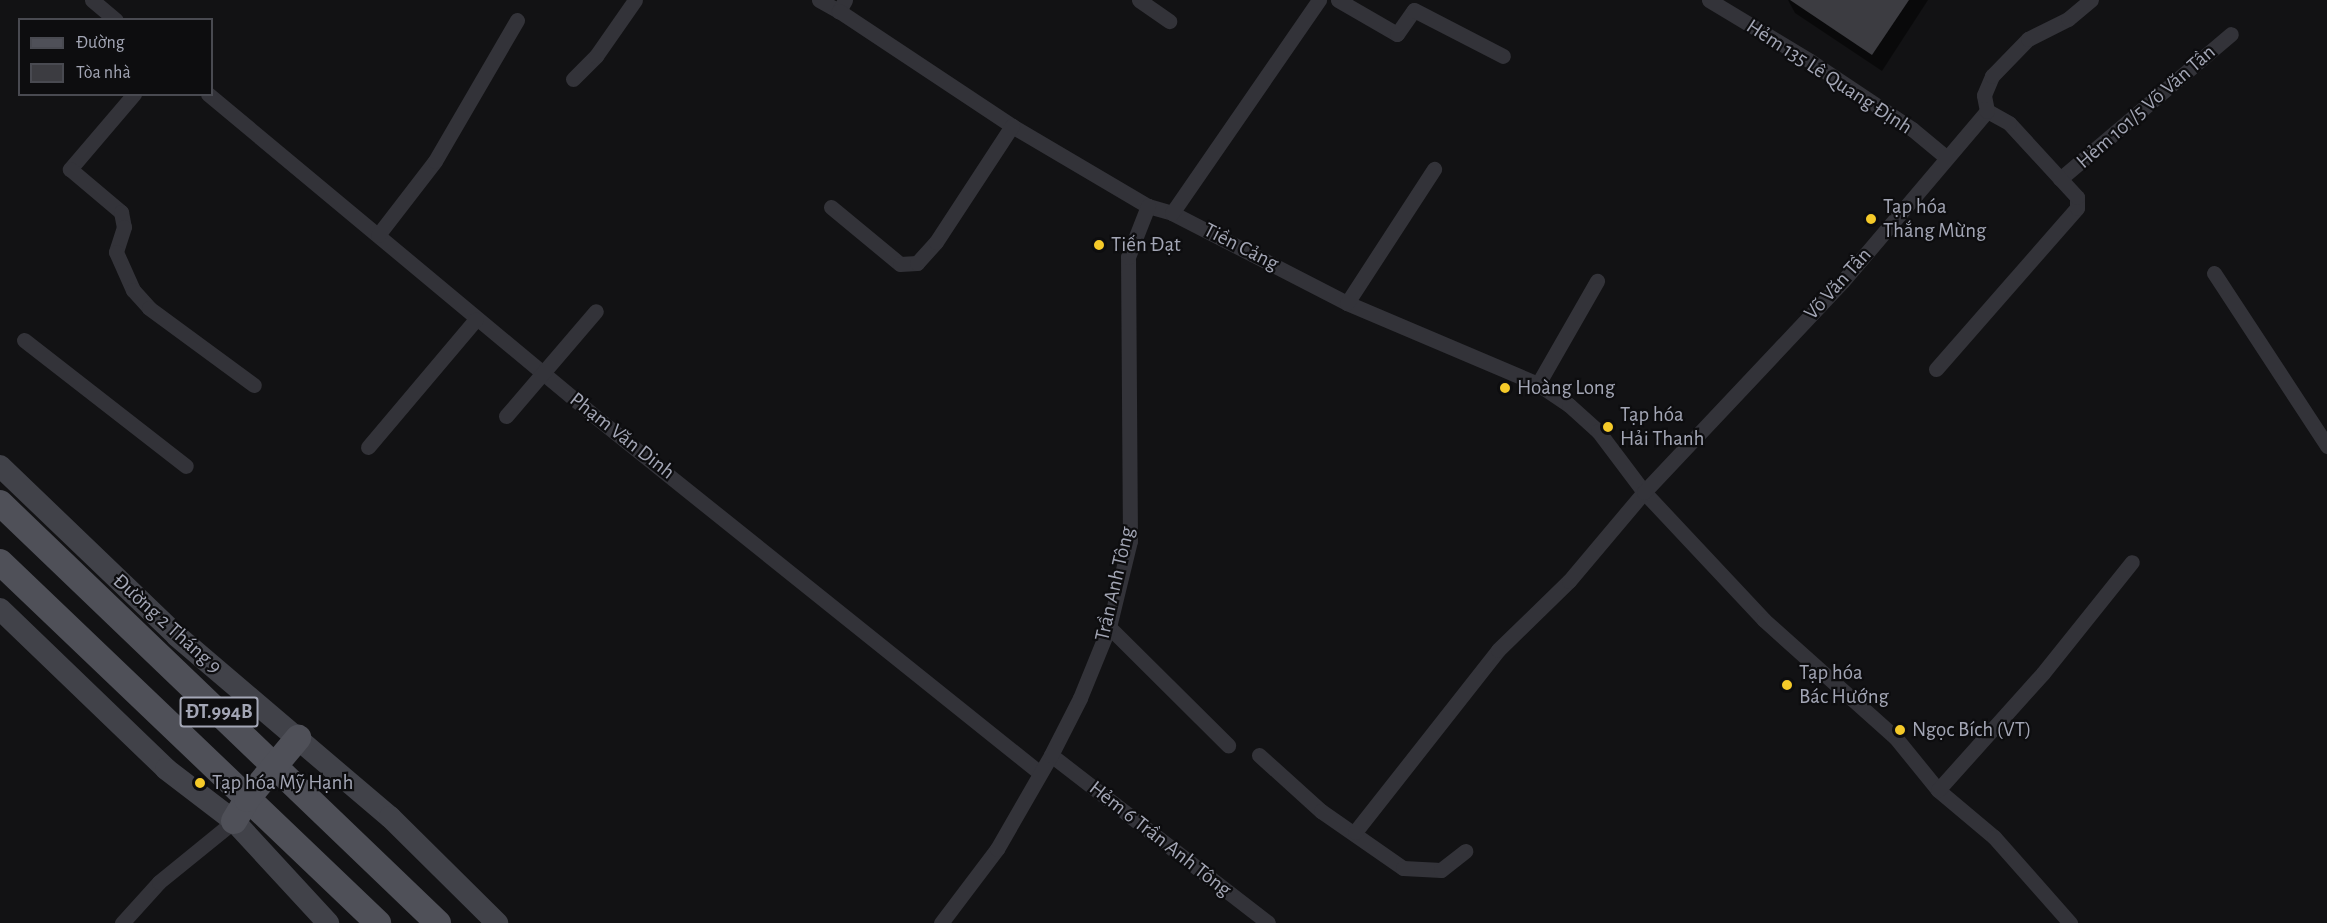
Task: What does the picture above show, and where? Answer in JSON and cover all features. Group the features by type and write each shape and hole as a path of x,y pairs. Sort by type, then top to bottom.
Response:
{"main road":[{"name":"Đường 2 Tháng 9","path":"0,466 177,636 390,817 497,923"},
{"name":"Đường 2 Tháng 9","path":"0,502 438,923"},
{"name":"ĐT.994B","path":"0,562 378,923"},
{"path":"0,609 166,769 234,821 328,923"},
{"path":"234,821 248,799 298,738"}],"street":[{"path":"92,0 114,18"},
{"path":"573,79 596,56 635,0"},
{"name":"Tiền Cảng","path":"819,0 842,6 1012,126 1148,206 1172,213 1347,303 1538,384 1598,431 1644,492 1764,620 1895,737 1938,790 1994,837 2070,923"},
{"path":"1139,0 1169,21"},
{"path":"1172,213 1319,0"},
{"path":"1338,0 1397,34 1414,10 1503,56"},
{"name":"Hẻm 135 Lê Quang Định","path":"1709,0 1796,51 1912,129 1947,158"},
{"path":"1936,369 2077,208 2077,197 2009,123 1987,111 1984,96 1987,84 2028,39 2068,19 2091,0"},
{"path":"378,235 435,160 517,20"},
{"name":"Hẻm 101/5 Võ Văn Tần","path":"2060,179 2230,34"},
{"path":"132,96 70,170 122,212 124,227 116,252 133,290 149,308 254,385"},
{"name":"Phạm Văn Dinh","path":"210,96 476,319 1040,773"},
{"name":"Võ Văn Tần","path":"1355,832 1498,650 1569,582 1644,492 1842,282 1987,111"},
{"path":"831,207 900,264 917,263 936,242 1012,126"},
{"path":"1347,303 1434,169"},
{"name":"Trần Anh Tông","path":"941,923 997,849 1051,755 1080,698 1109,627 1130,540 1128,257 1148,206"},
{"path":"2214,273 2327,446"},
{"path":"1538,384 1597,281"},
{"path":"506,416 596,311"},
{"path":"368,447 476,319"},
{"path":"24,340 186,466"},
{"path":"1938,790 2043,673 2132,562"},
{"path":"1109,627 1228,745"},
{"name":"Hẻm 6 Trần Anh Tông","path":"1051,755 1268,923"},
{"path":"1259,755 1321,812 1355,832 1403,868 1420,871 1441,870 1465,851"},
{"path":"122,923 159,882 234,821"}],"building":[{"path":"1790,0 1909,0 1872,55"}],"place":[{"name":"Tạp hóa Thắng Mừng","path":"1871,219"},
{"name":"Tiến Đạt","path":"1099,245"},
{"name":"Hoàng Long","path":"1505,388"},
{"name":"Tạp hóa Hải Thanh","path":"1608,427"},
{"name":"Tạp hóa Bác Hướng","path":"1787,685"},
{"name":"Ngọc Bích (VT)","path":"1900,730"},
{"name":"Tạp hóa Mỹ Hạnh","path":"200,783"}]}
